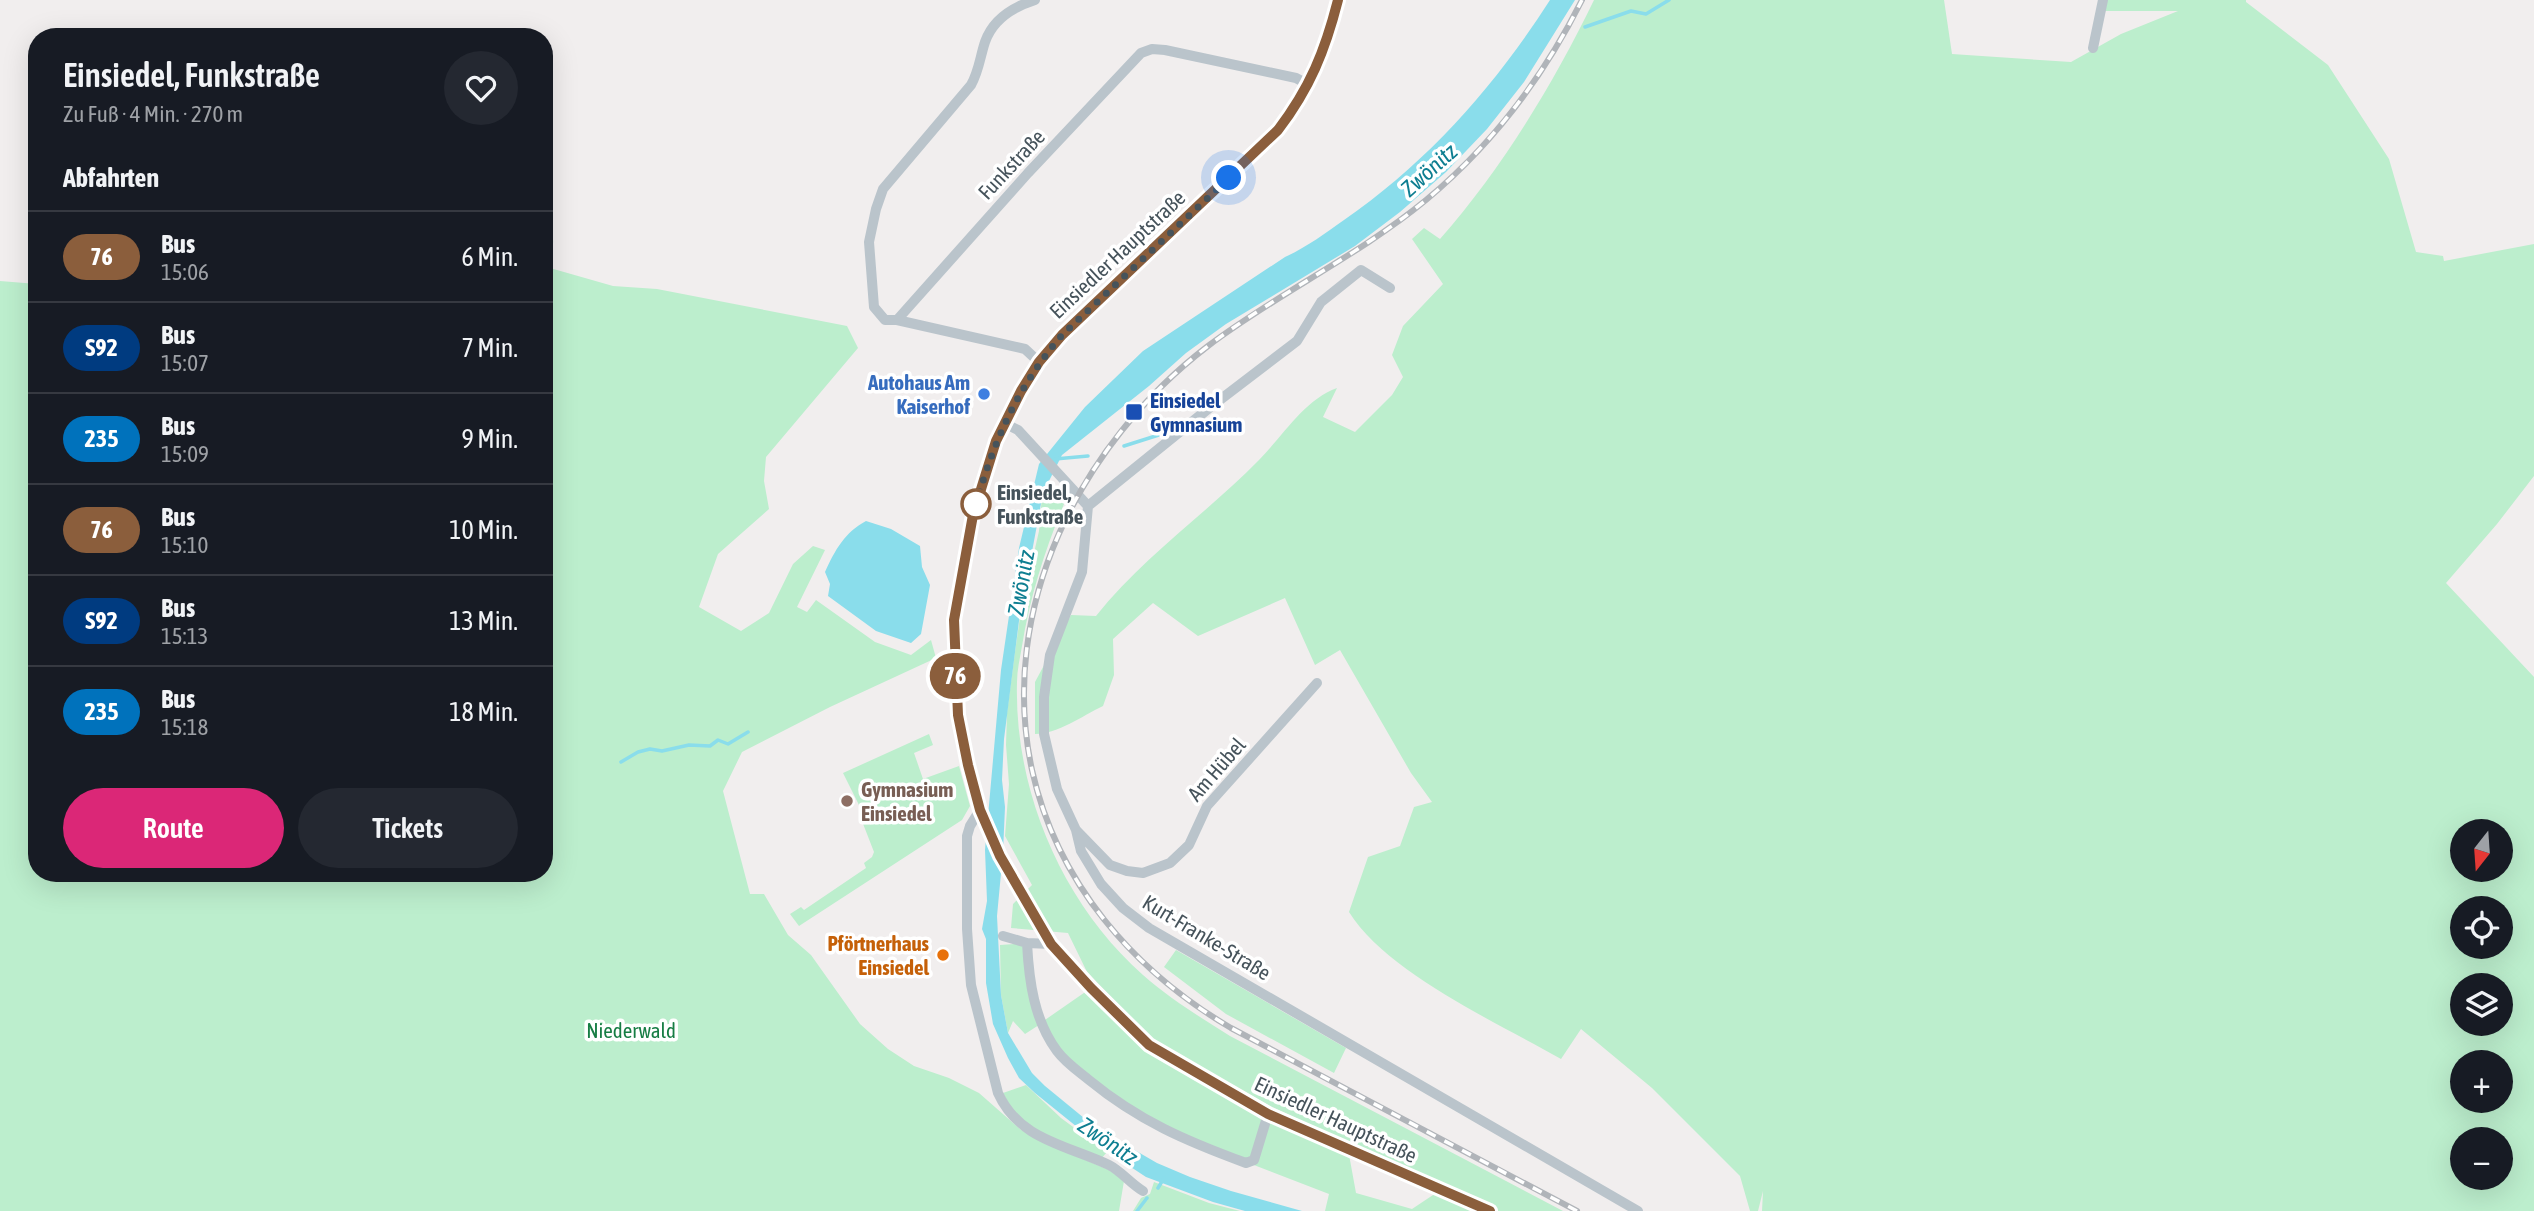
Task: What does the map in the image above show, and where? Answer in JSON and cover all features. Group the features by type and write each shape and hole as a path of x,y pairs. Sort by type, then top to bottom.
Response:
{"main road":[{"name":"Einsiedler Hauptstraße","path":"1338,0 1318,67 1298,104 1278,130 1062,335 1039,362 1003,423 973,515 954,620 958,715 980,810 1013,880 1051,944 1149,1045 1268,1114 1490,1211"}],"street":[{"path":"1035,0 1014,7 1000,20 986,40 971,85 883,190 869,242 874,307 885,320 897,320 1025,349 1039,362"},
{"path":"2093,48 2103,0"},
{"name":"Funkstraße","path":"897,320 1028,173 1141,53 1152,49 1165,50 1296,78 1309,85"},
{"path":"1003,423 1018,430 1088,506 1297,341 1321,302 1361,270 1390,288"},
{"name":"Kurt-Franke-Straße","path":"1088,506 1082,572 1050,655 1044,697 1044,734 1057,789 1076,830 1081,851 1101,884 1123,908 1149,928 1637,1211"},
{"name":"Am Hübel","path":"1076,830 1110,865 1127,871 1143,873 1170,863 1189,845 1200,816 1207,806 1317,684"},
{"path":"980,810 967,836 967,929 971,985 998,1093 1005,1109 1040,1137 1111,1166 1143,1191"},
{"path":"1003,936 1027,943 1051,944"},
{"path":"1027,943 1028,975 1037,1010 1052,1043 1068,1063 1100,1088 1166,1131 1246,1163 1254,1160 1268,1114"}],"green space":[{"path":"1594,0 1944,0 1952,54 2071,62 2121,34 2178,11 2102,11 2103,0 2246,0 2328,65 2389,159 2416,252 2443,256 2444,261 2534,244 2534,476 2446,583 2534,677 2534,1211 1762,1211 1763,1191 1758,1211 1750,1211 1740,1176 1652,1088 1581,1029 1561,1059 1476,1013 1416,976 1389,956 1366,934 1349,912 1368,857 1400,846 1414,807 1432,802 1411,773 1340,650 1315,665 1285,598 1198,636 1153,603 1113,639 1114,675 1103,706 1061,728 1035,734 1035,682 1071,615 1096,616 1134,574 1239,480 1314,401 1337,388 1323,417 1355,432 1392,395 1403,377 1392,355 1403,326 1443,284 1412,239 1424,228 1440,239 1505,155 1544,94"},
{"name":"Niederwald","path":"553,269 613,286 657,289 847,326 858,348 766,457 764,481 769,509 718,554 699,607 741,631 769,613 793,564 813,546 825,550 797,607 807,612 816,600 875,642 911,655 931,640 936,658 830,707 742,752 723,791 750,894 764,894 788,935 811,955 860,1024 888,1049 914,1066 949,1078 979,1093 1020,1129 1036,1139 1109,1170 1124,1181 1119,1211 0,1211 0,281 28,283 28,882 553,882"},
{"path":"1043,484 1052,488 1064,504 1039,574 1025,627 1017,678 1018,723 1034,804 1048,842 1089,914 1114,946 1143,975 1174,1000 1230,1036 1563,1211 1325,1211 1329,1194 1166,1131 1068,1063 1042,1023 1025,1034 1013,1021 1008,1033 1001,995 1000,945 1027,943 1042,1022 1091,988 1149,1045 1348,1149 1356,1193 1412,1209 1445,1187 1270,1106 1153,1040 1087,972 1068,933 1011,928 1013,904 1032,885 1005,836 1009,784 1007,713 1021,610 1039,531"},
{"path":"929,734 933,745 914,753 923,779 959,766 970,806 962,820 799,926 790,914 801,907 804,910 866,868 864,863 874,852 860,816 863,813 843,773"},
{"path":"1176,950 1346,1048 1334,1073 1226,1014 1164,967"},
{"path":"1026,1085 1061,1118 1107,1152 1101,1159 1038,1132 1013,1112 1003,1093"},
{"path":"1154,1182 1209,1203 1240,1211 1133,1211 1141,1198 1150,1194"}],"water":[{"name":"Zwönitz","path":"1550,0 1575,0 1524,82 1487,129 1446,172 1355,246 1226,324 1186,353 1062,455 1043,493 1019,621 1004,739 1002,780 1005,807 997,916 1001,995 1008,1033 1032,1073 1045,1086 1084,1118 1119,1141 1157,1163 1190,1177 1302,1211 1245,1211 1146,1177 1108,1152 1019,1078 993,1024 986,983 986,939 982,929 987,901 985,850 1001,670 1019,548 1039,464 1085,407 1143,351 1322,235 1375,197 1432,148 1483,92"},
{"path":"866,521 891,529 920,546 922,567 930,585 921,634 911,643 876,631 828,596 830,584 825,572 829,564 846,536"}],"waterway":[{"path":"1585,27 1631,11 1646,14 1669,0"},
{"path":"1124,446 1165,433"},
{"path":"1055,459 1088,456"},
{"path":"621,762 638,752 650,749 662,751 689,745 710,746 718,740 728,744 748,732"},
{"path":"1158,1188 1164,1178"},
{"path":"1137,1211 1147,1198"}],"railway":[{"path":"1577,1211 1231,1028 1162,980 1104,920 1080,886 1060,850 1044,811 1032,770 1024,709 1027,649 1039,590 1059,534 1087,481 1122,431 1162,386 1208,346 1373,239 1450,179 1514,108 1551,56 1582,0"}],"bus line":[{"name":"76","path":"1338,0 1318,67 1298,104 1278,130 1062,335 1039,362 1003,423 973,515 959,585 954,620 958,715 975,797 1013,880 1051,944 1149,1045 1268,1114 1490,1211"}],"place":[{"name":"Autohaus Am Kaiserhof","path":"984,394"},
{"name":"Einsiedel Gymnasium","path":"1134,412"},
{"name":"Einsiedel, Funkstraße","path":"976,504"},
{"name":"Gymnasium Einsiedel","path":"847,801"},
{"name":"Pförtnerhaus Einsiedel","path":"943,955"}],"route":[{"path":"976,504 1003,423 1039,362 1062,335 1229,178"}]}
